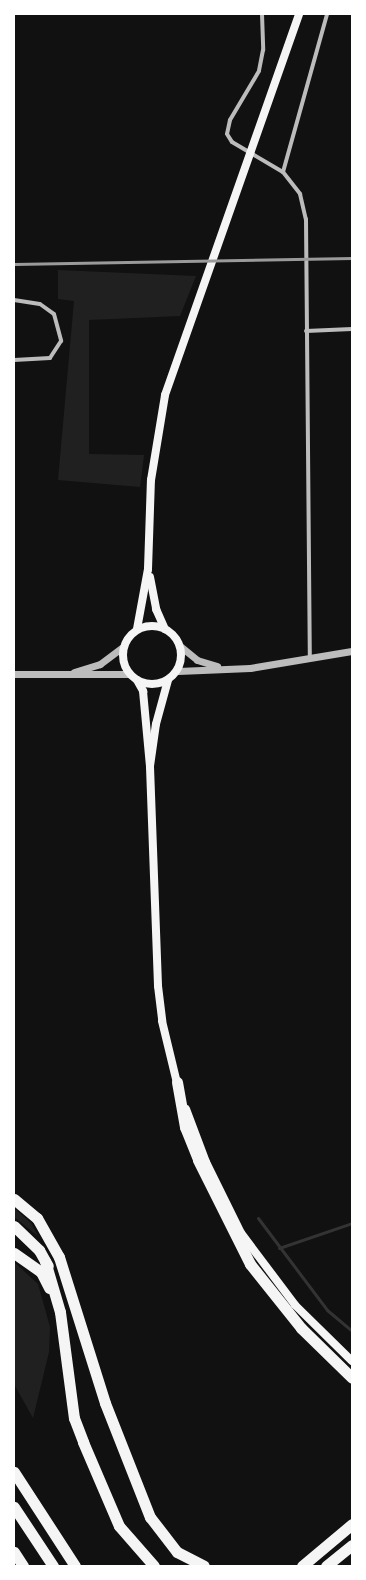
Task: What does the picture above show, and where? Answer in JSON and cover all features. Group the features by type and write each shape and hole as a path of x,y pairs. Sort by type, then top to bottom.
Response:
{"highway":[{"path":"177,1082 185,1127 198,1160 250,1264 301,1328 352,1378"},
{"path":"14,1199 37,1218 49,1236 80,1322 105,1403 150,1516 177,1552 204,1566"},
{"path":"14,1226 28,1237 45,1261 80,1322"},
{"path":"14,1253 41,1272 60,1312"},
{"path":"45,1261 60,1312 74,1418 119,1526 154,1566"},
{"path":"14,1472 75,1566"},
{"path":"14,1507 53,1566"},
{"path":"302,1566 352,1524"},
{"path":"326,1566 352,1545"},
{"path":"14,1552 23,1566"}],"main road":[{"path":"299,14 215,252 180,343 159,421 149,502 148,569 138,629 124,646 123,661 130,674 137,680 143,691 150,767 158,986 162,1020 177,1082 206,1162 242,1233 295,1305 352,1362"},
{"path":"137,680 152,684 168,680 178,671 180,646 165,629 156,609 148,569"},
{"path":"138,629 151,626 165,629"},
{"path":"150,767 156,724 168,680"}],"street":[{"path":"262,14 263,50 259,71 230,120 226,134 232,142 283,172 300,194 306,219 310,659"},
{"path":"283,172 327,14"},
{"path":"14,300 40,304 54,314 61,341 50,358 14,360"},
{"path":"306,331 352,329"},
{"path":"66,673 100,664 124,646"},
{"path":"180,646 197,660 233,669"},
{"path":"178,671 233,669 310,659 352,651"},
{"path":"14,674 130,674"}],"shaded area":[{"path":"58,270 196,276 180,316 89,320 89,454 144,455 140,487 58,480 74,301 58,299"},
{"path":"14,1208 31,1223 38,1236 14,1217"},
{"path":"14,1262 38,1284 50,1327 49,1352 33,1418 14,1384"}],"waterway":[{"path":"258,1218 327,1310 352,1331"},
{"path":"279,1248 352,1223"}],"railway":[{"path":"14,264 352,258"}]}
